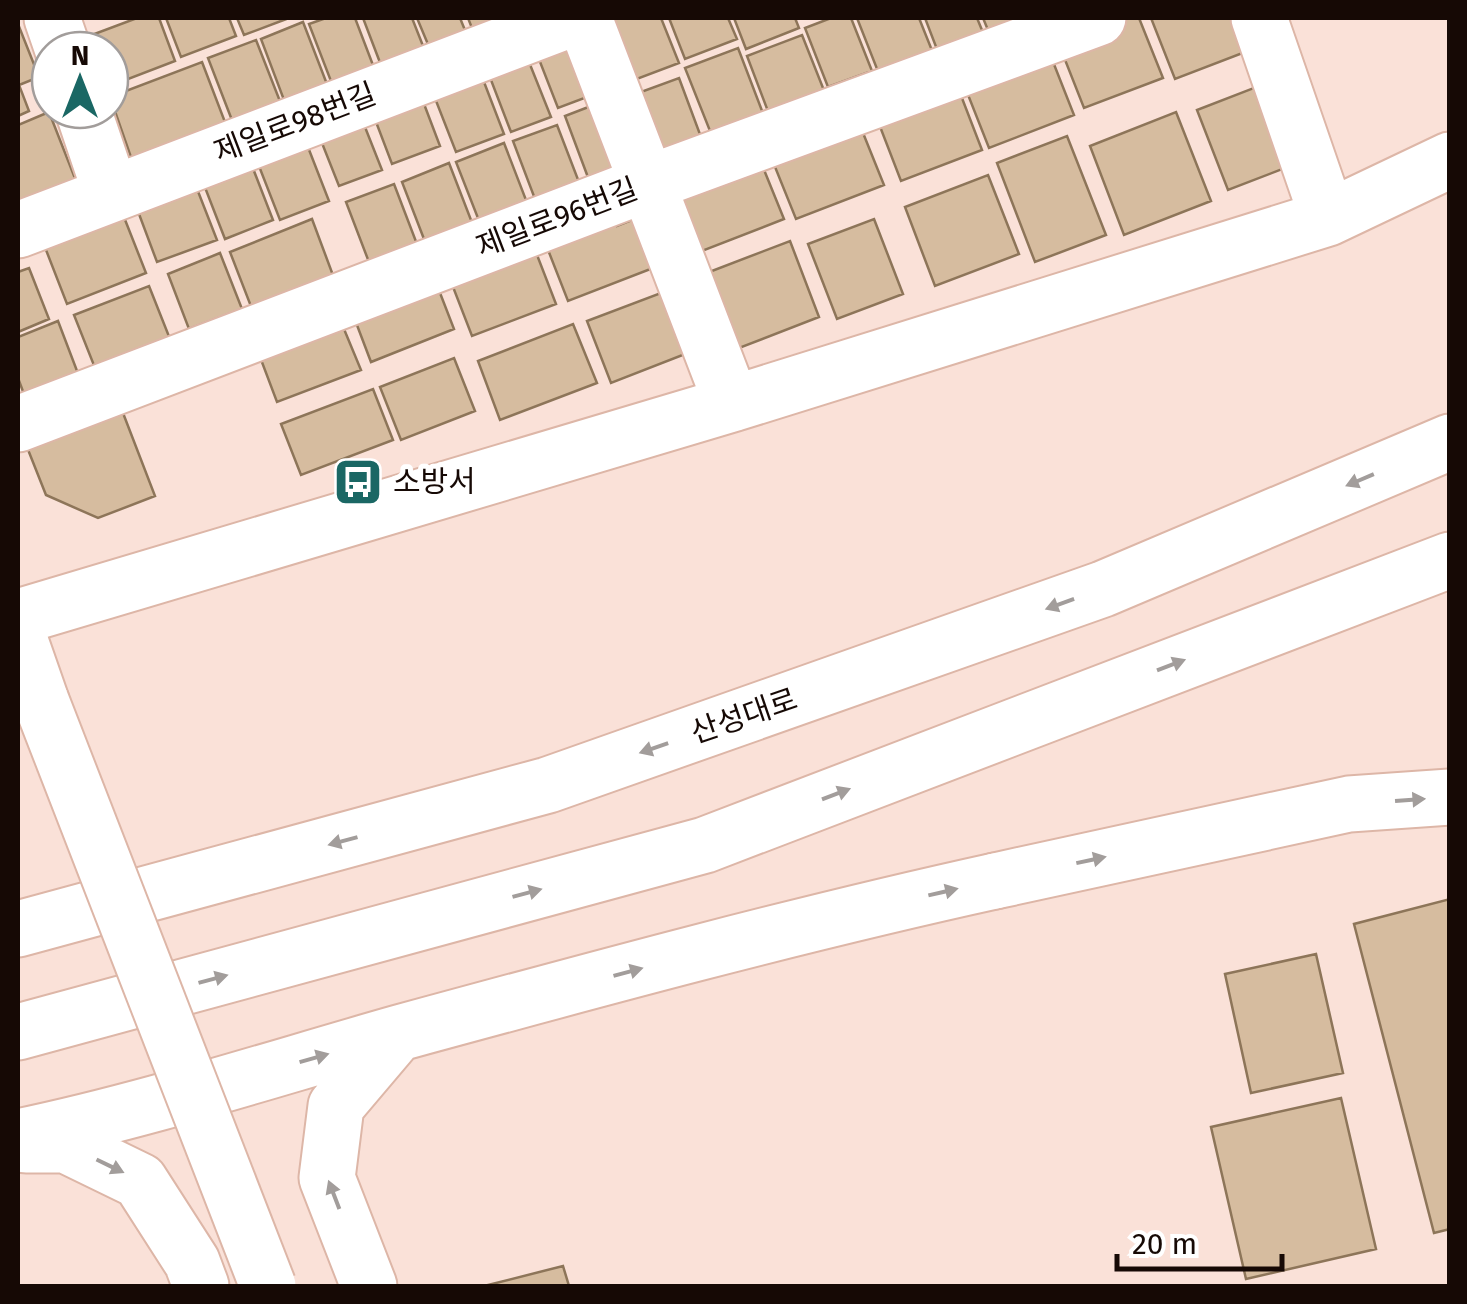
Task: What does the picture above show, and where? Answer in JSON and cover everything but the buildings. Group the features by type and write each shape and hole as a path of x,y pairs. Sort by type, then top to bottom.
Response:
{"main road":[{"name":"제일로98번길","path":"18,230 574,18"},
{"path":"584,18 732,404"},
{"name":"제일로96번길","path":"18,424 649,183 1098,18"},
{"path":"1258,18 1328,218"},
{"path":"90,130 111,193"},
{"path":"18,617 732,404 1328,218 1450,160"},
{"name":"산성대로","path":"18,929 548,785 1103,589 1450,442"},
{"path":"18,1032 705,845 1450,560"},
{"path":"18,634 268,1286"},
{"path":"18,1141 842,915 1349,804 1450,797"},
{"path":"369,1286 327,1178 336,1106 397,1034"},
{"path":"18,1141 66,1145 140,1180 192,1262 201,1286"}],"place":[{"name":"소방서","path":"358,482"}]}
